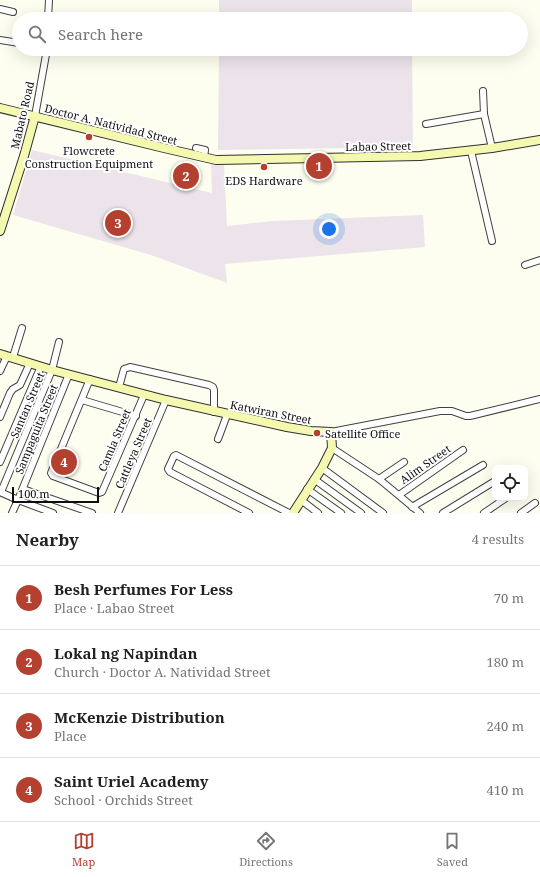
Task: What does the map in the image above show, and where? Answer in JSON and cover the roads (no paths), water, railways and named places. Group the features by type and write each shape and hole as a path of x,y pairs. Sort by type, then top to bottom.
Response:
{"main road":[{"name":"Doctor A. Natividad Street","path":"0,108 156,147 216,160"},
{"name":"Mabato Road","path":"0,230 24,156 35,116"},
{"name":"Labao Street","path":"216,160 420,156 471,151 540,140"},
{"name":"Katwiran Street","path":"7,356 144,395 214,412 287,428 331,432"},
{"path":"293,513 322,468 332,448 331,432"}],"street":[{"path":"48,12 49,0"},
{"path":"0,9 13,12"},
{"path":"0,40 12,42"},
{"name":"Mabato Road","path":"35,116 46,56"},
{"path":"483,91 484,114 492,148"},
{"path":"426,124 484,114"},
{"path":"196,148 205,150 204,157"},
{"path":"471,151 492,241"},
{"path":"525,265 540,260"},
{"path":"0,371 22,328"},
{"name":"Santan Street","path":"1,492 52,370 59,342"},
{"path":"0,417 10,393 13,389 20,385 30,363"},
{"path":"0,462 41,366"},
{"path":"120,387 124,369 130,367 209,385 214,390 214,412"},
{"name":"Sampaguita Street","path":"12,513 69,374"},
{"path":"90,379 82,400 136,416"},
{"name":"Camia Street","path":"82,400 51,474 52,476 101,493 144,395"},
{"name":"Katwiran Street","path":"331,432 440,411 452,411 470,416 540,399"},
{"name":"Cattleya Street","path":"118,513 166,400"},
{"path":"218,439 227,415"},
{"path":"332,448 379,479 420,513"},
{"name":"Alim Street","path":"399,495 463,450"},
{"path":"249,513 168,471 174,456 176,455 289,513"},
{"path":"379,479 404,462"},
{"path":"412,507 483,465"},
{"path":"322,468 383,513"},
{"path":"314,479 361,513"},
{"path":"443,513 492,483"},
{"path":"23,489 92,513"},
{"path":"307,490 341,513"},
{"path":"1,492 44,511 53,513"},
{"path":"300,500 318,513"},
{"path":"484,513 502,501"},
{"path":"521,513 535,503"}],"place":[{"name":"Flowcrete Construction Equipment","path":"89,137"},
{"name":"Besh Perfumes For Less","path":"319,166"},
{"name":"EDS Hardware","path":"264,167"},
{"name":"Lokal ng Napindan","path":"186,176"},
{"name":"McKenzie Distribution","path":"118,223"},
{"name":"Satellite Office","path":"317,433"},
{"name":"Saint Uriel Academy","path":"64,462"}]}
